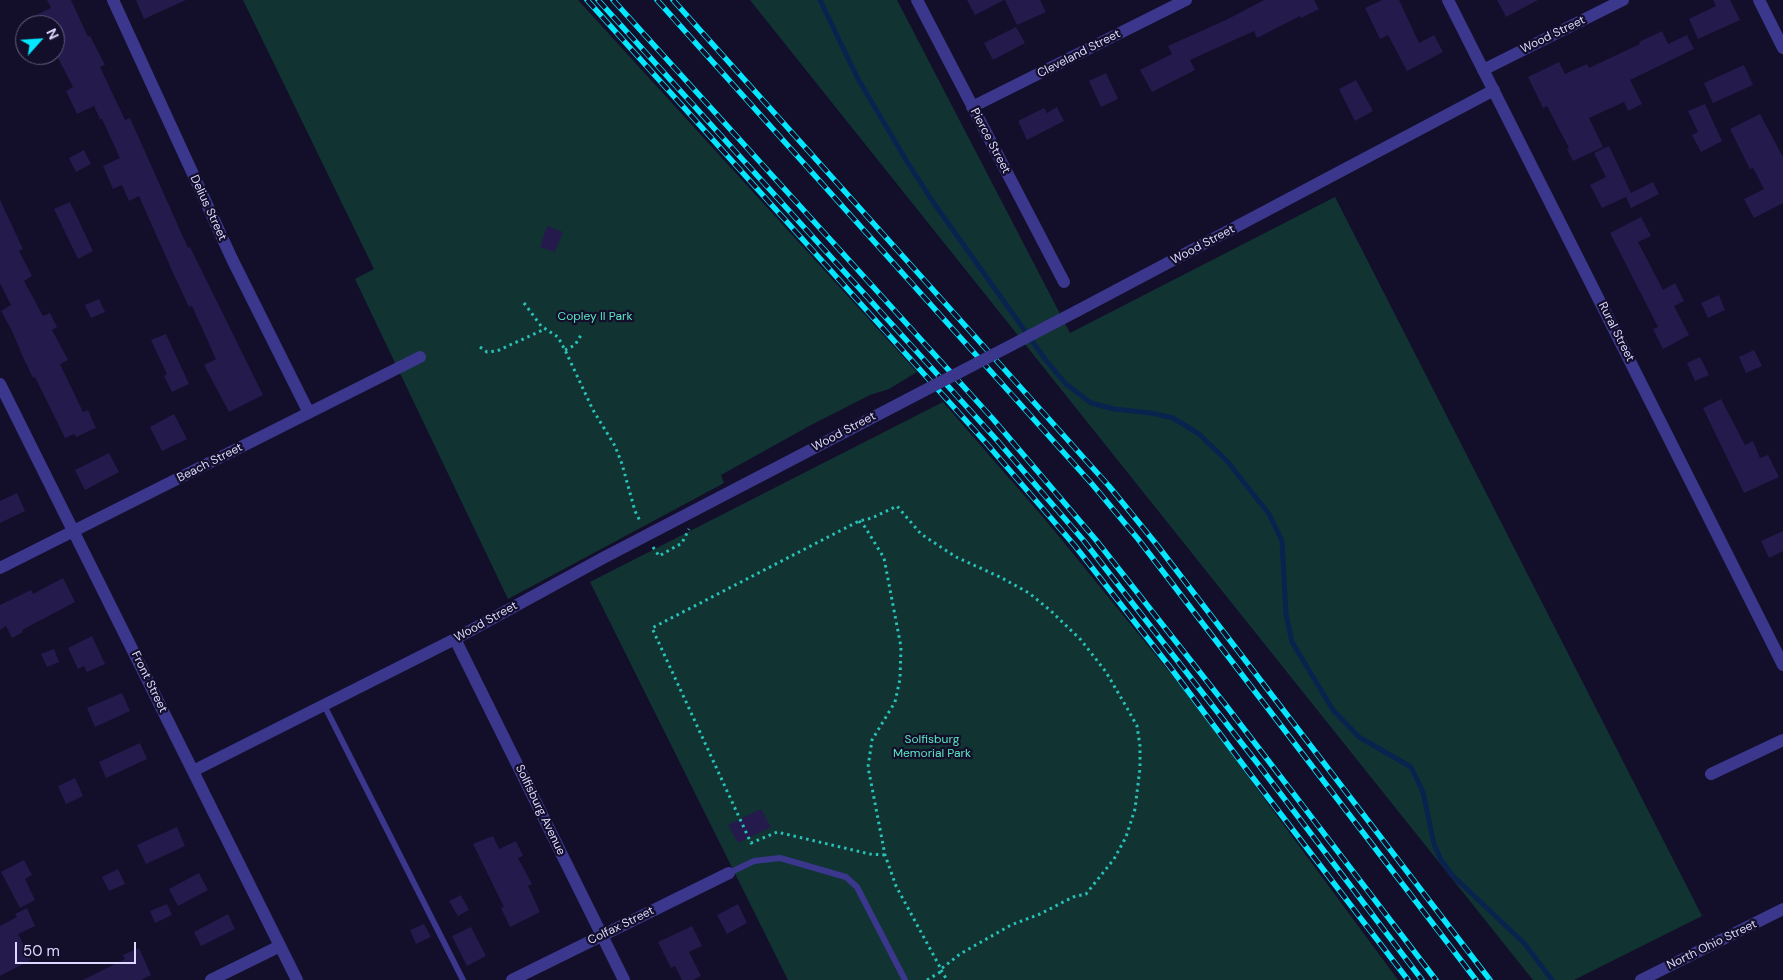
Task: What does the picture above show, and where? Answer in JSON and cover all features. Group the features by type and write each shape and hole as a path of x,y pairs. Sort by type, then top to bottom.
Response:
{"street":[{"name":"Delius Street","path":"113,0 232,259 309,413"},
{"name":"Pierce Street","path":"917,0 1064,282"},
{"name":"Cleveland Street","path":"972,108 1186,0"},
{"name":"Rural Street","path":"1448,0 1783,665"},
{"name":"Wood Street","path":"1483,70 1624,0"},
{"path":"1759,0 1783,48"},
{"name":"Wood Street","path":"193,771 455,639 612,553 1077,311 1494,90"},
{"name":"Beach Street","path":"0,568 420,357"},
{"name":"Front Street","path":"0,384 297,980"},
{"name":"Solfisburg Avenue","path":"455,639 624,980"},
{"path":"1711,774 1783,740"},
{"name":"Colfax Street","path":"512,980 729,873"},
{"name":"North Ohio Street","path":"1641,980 1783,909"},
{"path":"211,980 280,946"}],"lane":[{"path":"324,705 462,980"},
{"path":"729,873 754,861 780,858 846,877 857,887 905,980"}],"path":[{"path":"524,303 545,329 558,337 565,350 593,410 615,446 635,511 642,525"},
{"path":"480,347 488,352 497,352 545,329"},
{"path":"565,350 575,345 581,335"},
{"path":"885,855 870,854 777,832 751,843 652,628 859,521 872,518 898,506 921,534 956,557 1029,593 1052,611 1081,640 1106,672 1137,726 1140,746 1140,768 1135,809 1126,837 1114,860 1086,894 1073,897 1040,914 1011,925 960,954 927,980"},
{"path":"859,521 865,527 884,558 901,647 900,680 894,702 872,740 868,767 885,855 896,886 947,980"},
{"path":"652,544 659,556 682,543 687,532 694,525"}],"green space":[{"name":"Copley II Park","path":"243,0 578,0 917,372 889,389 870,395 811,425 721,475 724,483 508,599 355,279 374,269"},
{"path":"750,0 897,0 1070,333 1335,197 1702,916 1574,980 1533,980"},
{"name":"Solfisburg Memorial Park","path":"943,402 1048,523 1184,690 1398,980 788,980 590,582"}],"building":[{"path":"47,0 71,0 88,37 90,36 105,65 100,67 125,120 130,118 188,248 190,247 263,395 229,412 204,365 216,359 192,306 189,307 139,196 129,201 122,185 113,189 103,166 120,158 102,119 100,119 94,106 77,114 66,91 73,87 62,65 65,65 65,15 38,14 51,8"},
{"path":"136,0 186,0 144,19"},
{"path":"967,0 1004,0 975,15"},
{"path":"1005,0 1040,0 1046,12 1017,25"},
{"path":"1264,0 1314,0 1319,9 1301,18 1300,16 1257,38 1254,31 1190,60 1195,70 1152,92 1140,70 1172,54 1168,46 1228,19"},
{"path":"1382,0 1399,0 1419,43 1434,35 1443,52 1407,71 1388,35 1380,39 1365,8"},
{"path":"1497,0 1538,0 1506,17"},
{"path":"1713,0 1730,0 1740,20 1698,39 1689,19 1716,6"},
{"path":"1016,27 1025,43 993,60 984,43"},
{"path":"1662,31 1668,44 1687,35 1694,49 1630,80 1642,104 1628,111 1624,102 1589,118 1603,147 1573,161 1567,149 1569,148 1547,106 1543,108 1528,77 1559,62 1565,74 1587,64 1589,68 1640,44 1639,42"},
{"path":"1744,65 1753,85 1713,103 1704,83"},
{"path":"1106,73 1118,99 1101,107 1089,81"},
{"path":"1356,80 1373,111 1355,121 1339,89"},
{"path":"1705,104 1722,141 1701,152 1692,135 1698,132 1688,111"},
{"path":"1057,107 1064,121 1027,140 1018,121 1044,108 1047,113"},
{"path":"1760,114 1783,157 1783,203 1754,218 1744,199 1764,189 1753,168 1750,169 1730,129"},
{"path":"1609,146 1631,193 1653,182 1659,194 1631,208 1626,197 1602,208 1590,185 1606,177 1594,153"},
{"path":"84,150 91,164 76,172 69,158"},
{"path":"0,200 23,249 19,251 32,276 24,281 43,316 50,313 57,327 52,330 68,360 60,364 83,412 88,410 96,428 76,437 74,434 65,438 35,377 33,378 1,311 11,305 0,283"},
{"path":"70,202 93,251 78,259 54,209"},
{"path":"1641,217 1651,236 1638,242 1663,290 1675,283 1684,301 1674,306 1689,335 1663,349 1653,329 1658,327 1610,233"},
{"path":"547,226 563,232 555,252 540,247"},
{"path":"1719,295 1725,310 1708,318 1701,303"},
{"path":"99,299 105,312 91,318 85,305"},
{"path":"166,334 189,384 172,392 164,376 167,374 151,340"},
{"path":"1754,350 1762,366 1746,373 1739,357"},
{"path":"1700,357 1709,375 1695,381 1687,363"},
{"path":"1721,399 1745,445 1753,441 1760,458 1768,455 1779,477 1744,493 1703,408"},
{"path":"174,414 187,439 162,451 150,427"},
{"path":"109,453 119,472 85,490 75,470"},
{"path":"17,493 25,511 0,523 0,501"},
{"path":"1783,531 1783,551 1769,558 1761,541"},
{"path":"63,578 75,602 22,630 23,632 12,638 6,626 0,630 0,605 31,590 33,594"},
{"path":"92,636 105,664 87,672 84,666 78,669 68,648"},
{"path":"54,649 59,662 47,667 41,654"},
{"path":"122,693 130,711 95,727 87,708"},
{"path":"140,743 147,759 106,778 99,762"},
{"path":"75,778 83,796 66,804 58,786"},
{"path":"761,809 771,827 738,843 728,825"},
{"path":"177,827 185,846 146,864 137,845"},
{"path":"493,836 499,849 516,841 523,856 518,858 532,884 528,886 540,912 510,927 501,908 504,907 473,844"},
{"path":"24,860 32,875 25,879 35,900 20,908 1,872"},
{"path":"118,869 125,884 109,891 102,877"},
{"path":"199,873 208,890 178,906 169,889"},
{"path":"461,895 469,910 458,916 449,901"},
{"path":"167,904 172,915 155,923 150,911"},
{"path":"738,904 747,923 727,934 717,915"},
{"path":"27,908 35,926 18,934 31,960 0,976 0,926 17,917 15,914"},
{"path":"228,914 235,929 201,946 194,932"},
{"path":"424,924 431,937 416,944 410,930"},
{"path":"692,926 702,946 689,952 701,976 693,980 682,980 675,966 671,968 658,942"},
{"path":"471,927 486,956 467,966 452,936"},
{"path":"139,948 151,975 141,980 83,980 125,959 123,955"}],"waterway":[{"path":"820,0 857,77 906,160 933,202 1045,359 1066,384 1091,403 1114,409 1151,413 1173,418 1199,434 1227,461 1269,514 1282,541 1286,614 1292,642 1333,710 1359,737 1411,767 1423,792 1434,844 1441,860 1453,876 1524,943 1552,980"}],"railway":[{"path":"587,0 987,444 1075,546 1170,667 1408,980"},
{"path":"598,0 995,438 1084,541 1258,764 1422,980"},
{"path":"613,0 993,419 1096,540 1228,708 1436,980"},
{"path":"657,0 1092,484 1138,539 1476,980"},
{"path":"673,0 1109,486 1157,545 1490,980"}]}
